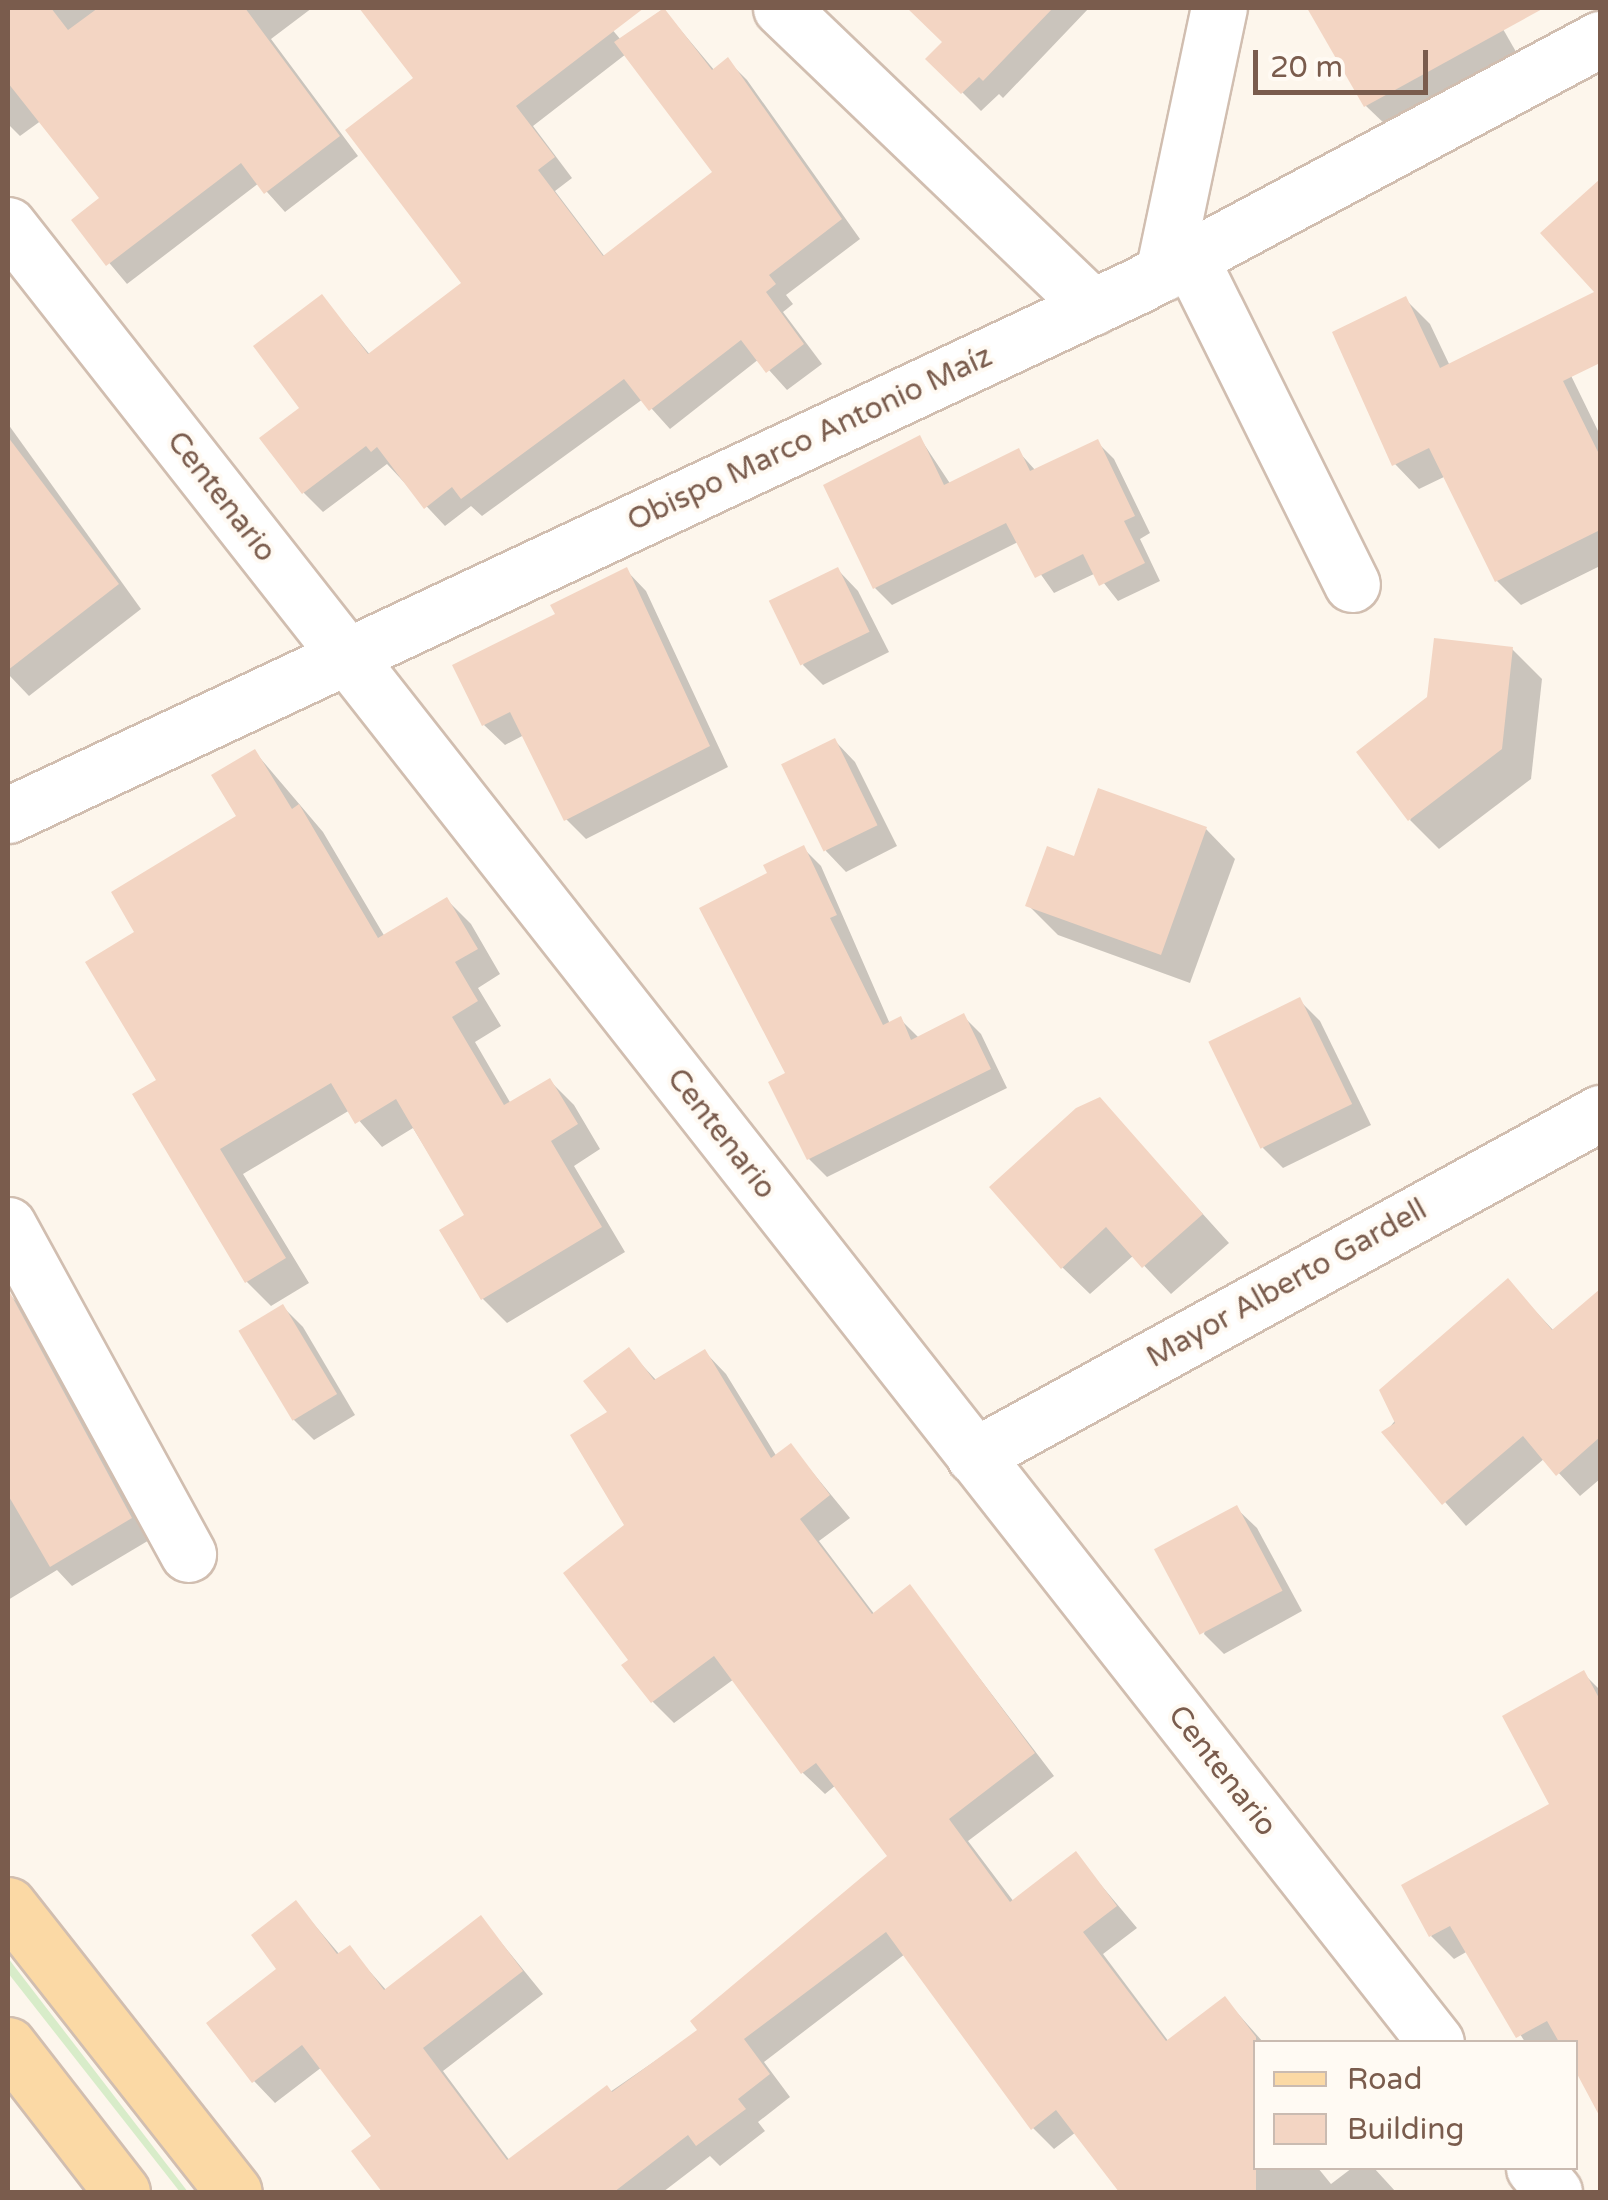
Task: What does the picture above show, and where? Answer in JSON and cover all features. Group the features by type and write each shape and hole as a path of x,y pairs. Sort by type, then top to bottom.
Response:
{"main road":[{"path":"8,1905 234,2192"},
{"path":"8,2046 122,2192"}],"street":[{"path":"781,8 1093,307"},
{"path":"1219,8 1176,266 1352,584"},
{"name":"Obispo Marco Antonio Maíz","path":"8,815 1093,307 1600,39"},
{"name":"Centenario","path":"8,225 1434,2040"},
{"name":"Mayor Alberto Gardell","path":"974,1456 1600,1113"},
{"path":"8,1224 188,1554"},
{"path":"1536,2170 1554,2192"}],"green space":[{"path":"8,1958 188,2192 180,2192 8,1973"}],"building":[{"path":"8,8 51,8 68,30 98,8 245,8 340,136 264,194 241,163 106,266 71,220 99,198 8,83"},
{"path":"359,8 644,8 516,106 555,157 538,170 603,256 712,172 614,42 664,8 712,70 728,57 842,219 769,275 776,284 766,292 804,344 766,373 741,340 649,411 624,379 461,499 452,487 424,509 377,447 371,452 366,446 302,494 259,438 299,408 253,346 322,294 368,354 461,283 345,130 413,78"},
{"path":"907,8 1053,8 983,81 979,77 961,94 925,59 942,42"},
{"path":"1307,8 1544,8 1364,107"},
{"path":"1600,179 1600,363 1563,381 1600,456 1600,530 1495,582 1429,448 1392,466 1332,332 1406,296 1440,368 1594,292 1540,233"},
{"path":"920,435 944,485 1019,448 1030,471 1098,439 1135,516 1124,521 1145,563 1099,586 1083,554 1035,578 1006,523 873,589 823,485"},
{"path":"8,437 119,584 8,670"},
{"path":"627,567 710,746 564,821 510,712 482,726 452,665 555,614 550,605"},
{"path":"838,567 870,632 800,665 769,601"},
{"path":"1434,638 1513,647 1502,749 1408,821 1356,752 1427,697"},
{"path":"835,738 878,825 824,851 781,764"},
{"path":"255,749 292,809 299,804 378,938 447,897 478,949 455,962 478,1001 452,1017 504,1105 550,1078 578,1124 551,1141 602,1227 481,1300 439,1230 464,1215 396,1099 355,1124 331,1083 220,1149 286,1258 245,1283 132,1094 156,1080 85,962 134,932 111,892 236,816 211,775"},
{"path":"1098,788 1207,827 1161,955 1025,906 1047,846 1074,856"},
{"path":"804,845 837,915 830,918 883,1025 901,1016 911,1040 964,1013 991,1069 807,1160 768,1082 785,1073 699,908 767,873 763,865"},
{"path":"1300,997 1352,1104 1260,1149 1208,1042"},
{"path":"1100,1097 1203,1214 1142,1268 1106,1227 1061,1269 989,1187 1076,1108"},
{"path":"1508,1278 1552,1330 1600,1289 1600,1437 1556,1476 1523,1436 1442,1505 1381,1432 1395,1423 1379,1390"},
{"path":"8,1289 132,1518 50,1567 8,1495"},
{"path":"283,1304 337,1394 293,1421 238,1331"},
{"path":"629,1347 654,1380 705,1349 771,1458 791,1443 830,1495 800,1519 872,1614 910,1584 1035,1753 949,1819 1010,1902 1076,1851 1117,1906 1083,1932 1166,2041 1225,1996 1256,2037 1256,2192 1119,2192 1056,2110 1031,2130 886,1932 744,2039 770,2074 738,2099 746,2109 696,2146 688,2135 614,2192 382,2192 351,2151 371,2136 302,2045 252,2083 206,2023 276,1969 251,1935 296,1900 337,1954 350,1945 384,1990 481,1915 523,1971 423,2048 507,2160 607,2085 612,2092 697,2030 690,2021 887,1856 816,1763 801,1774 714,1656 651,1703 621,1665 628,1660 563,1573 624,1525 570,1435 607,1412 583,1381"},
{"path":"1237,1505 1283,1591 1200,1635 1154,1549"},
{"path":"1584,1670 1600,1700 1600,2117 1578,2076 1578,2040 1558,2040 1547,2021 1516,2038 1450,1926 1429,1937 1401,1885 1549,1804 1502,1716"}]}
